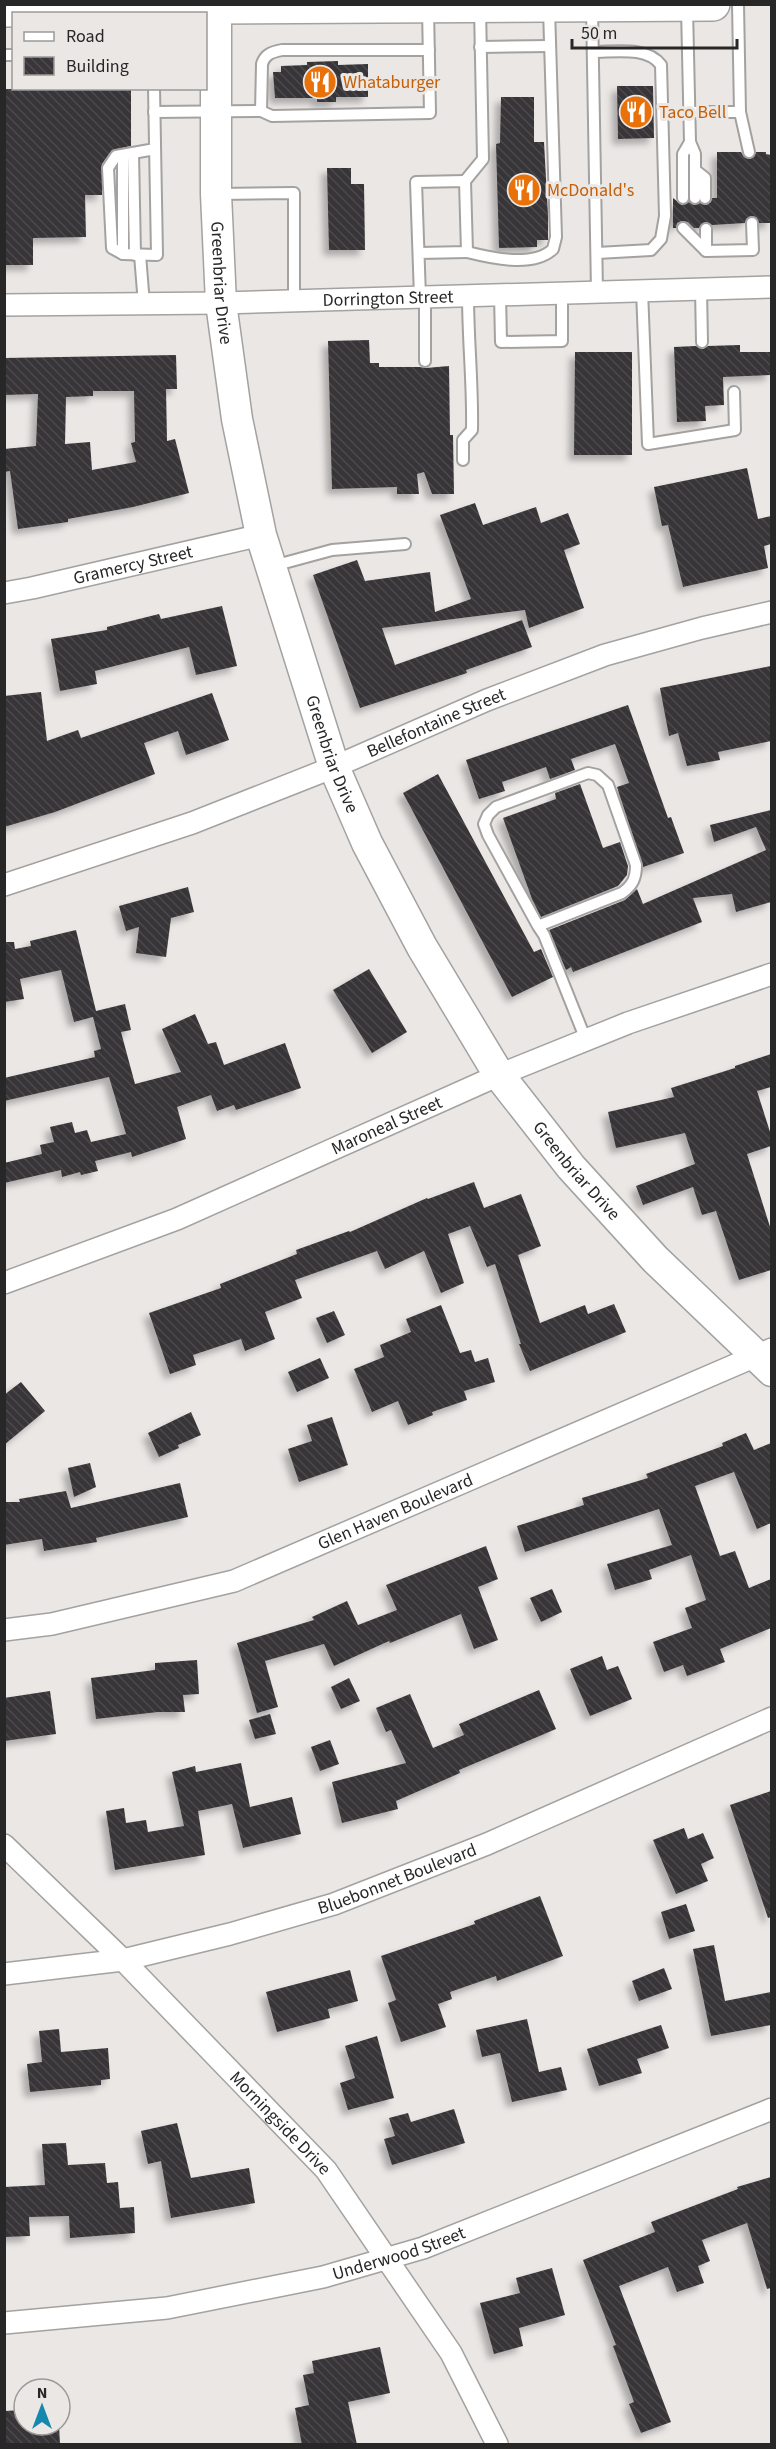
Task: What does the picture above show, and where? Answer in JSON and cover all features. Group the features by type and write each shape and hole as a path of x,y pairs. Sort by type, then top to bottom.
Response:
{"main road":[{"path":"19,11 216,6 428,7 713,4"},
{"name":"Greenbriar Drive","path":"216,6 216,194 221,303 237,419 261,535 334,767 367,843 411,926 499,1075 571,1167 655,1259 766,1358"}],"street":[{"name":"Dorrington Street","path":"4,305 221,303 771,286"},
{"name":"Gramercy Street","path":"4,592 32,588 261,535"},
{"name":"Bellefontaine Street","path":"4,885 192,823 334,767 487,700 605,655 682,633 771,612"},
{"name":"Maroneal Street","path":"6,1285 177,1220 499,1075 628,1023 771,974"},
{"name":"Glen Haven Boulevard","path":"4,1630 52,1624 234,1581 766,1358"},
{"name":"Bluebonnet Boulevard","path":"4,1974 123,1960 230,1934 334,1904 487,1844 771,1718"},
{"name":"Morningside Drive","path":"4,1845 123,1960 326,2170 451,2353 497,2445"},
{"name":"Underwood Street","path":"4,2323 167,2308 323,2277 423,2248 771,2109"}],"lane":[{"path":"738,4 740,112 749,152"},
{"path":"467,252 465,181 483,159 480,5"},
{"path":"686,5 690,142 695,154 695,170 700,198"},
{"path":"419,253 467,252 492,258 537,259 553,249 556,237 548,6"},
{"path":"592,6 597,291"},
{"path":"154,112 261,111 272,116 430,114 428,7"},
{"path":"480,47 550,46"},
{"path":"261,111 262,64 264,57 272,52 282,50 429,50"},
{"path":"593,52 643,53 656,58 662,65 665,216 660,239 651,250 597,253"},
{"path":"154,90 157,255 123,254 112,248 108,168 116,156 155,149"},
{"path":"689,112 740,112"},
{"path":"683,198 683,154 690,142"},
{"path":"128,154 144,304"},
{"path":"425,361 416,182 465,181"},
{"path":"216,194 294,194 294,301"},
{"path":"694,230 706,251 753,250 752,223"},
{"path":"701,289 702,342"},
{"path":"642,290 648,444 735,430 734,392"},
{"path":"500,294 501,342 562,341 562,292"},
{"path":"463,460 463,440 472,430 473,382 468,352 468,296"},
{"path":"271,567 332,550 405,544"},
{"path":"538,926 622,893 630,887 636,876 636,865 608,785 588,772 496,807 488,815 484,824 538,926 586,1040"}],"building":[{"name":"Whataburger","path":"338,61 338,65 368,64 368,97 336,97 336,102 317,102 317,98 275,98 273,72 281,72 281,66"},
{"name":"Taco Bell","path":"617,86 653,86 654,138 618,139"},
{"path":"4,89 131,90 131,146 112,150 102,164 102,195 85,195 86,237 33,238 33,265 4,265"},
{"name":"McDonald's","path":"501,97 534,97 534,142 544,142 548,215 548,240 537,240 537,247 499,248 496,144 500,143"},
{"path":"717,152 741,152 744,157 750,159 756,152 766,152 771,155 771,223 759,223 756,217 751,216 746,219 745,223 712,225 705,222 699,228 694,228 688,222 682,221 677,223 676,228 673,228 673,198 682,205 689,202 694,205 700,203 706,205 711,202 712,198 717,198"},
{"path":"327,168 351,168 351,184 364,184 365,250 329,250"},
{"path":"369,340 370,363 379,363 379,367 449,366 454,494 432,494 424,472 417,474 419,494 397,494 397,487 332,489 328,341"},
{"path":"740,345 740,352 771,352 771,375 723,377 724,405 705,406 706,421 677,422 674,347 696,346 703,349 708,346"},
{"path":"575,352 632,352 632,455 574,455"},
{"path":"176,355 177,389 166,389 167,441 175,439 189,493 133,507 68,519 68,522 18,529 10,471 4,472 4,449 36,446 38,394 4,395 4,358","holes":["93,391 134,391 135,442 131,443 136,462 92,470 90,442 65,444 66,397 93,396"]},
{"path":"747,468 758,519 771,516 771,544 764,546 768,568 683,587 668,525 662,526 654,487"},
{"path":"475,503 483,525 536,507 541,523 568,513 580,544 564,550 584,608 529,628 525,610 382,628 395,665 522,620 532,647 466,670 467,673 360,708 313,575 357,560 365,581 430,572 435,612 471,599 440,515"},
{"path":"222,606 237,666 196,675 189,647 95,671 97,684 60,691 51,639 107,630 107,627 159,614 161,619"},
{"path":"771,666 771,741 718,752 720,760 687,766 678,733 669,736 660,688"},
{"path":"41,692 47,741 78,730 81,738 212,693 229,740 186,755 178,731 144,743 155,774 55,812 4,827 4,696"},
{"path":"628,705 668,818 671,817 684,853 643,867 617,787 629,783 615,744 571,759 575,770 550,779 546,767 502,782 505,791 479,799 466,760"},
{"path":"438,774 534,952 541,949 553,977 512,997 403,793"},
{"path":"580,784 603,848 620,842 628,866 627,875 618,886 541,917 532,899 503,818 556,799 555,793"},
{"path":"771,810 771,902 736,912 732,894 693,898 702,922 573,972 571,967 566,970 549,930 625,900 637,889 643,904 766,850 756,827 714,842 710,825"},
{"path":"188,887 194,912 171,918 166,957 136,953 139,927 126,931 119,906"},
{"path":"76,930 96,1011 125,1004 131,1030 121,1032 135,1084 181,1072 162,1029 195,1014 208,1044 216,1042 224,1065 285,1043 301,1088 236,1110 234,1105 217,1111 211,1095 177,1107 186,1139 132,1157 131,1152 95,1161 98,1171 81,1175 80,1172 62,1177 61,1170 4,1183 4,1163 42,1154 40,1145 54,1142 50,1127 72,1122 75,1133 87,1130 91,1142 126,1134 109,1077 4,1101 4,1078 95,1057 94,1051 101,1049 93,1017 74,1022 61,970 20,979 24,999 4,1002 4,942 14,942 15,949 31,946 30,941"},
{"path":"369,969 407,1032 372,1053 333,990"},
{"path":"771,1054 771,1087 757,1091 771,1135 771,1146 747,1154 771,1230 771,1270 739,1280 716,1211 702,1215 693,1187 643,1205 636,1186 695,1164 685,1133 616,1148 608,1112 674,1097 671,1088"},
{"path":"474,1182 484,1208 521,1194 541,1246 518,1255 540,1323 585,1305 588,1314 614,1304 626,1332 530,1371 519,1344 521,1344 495,1264 487,1267 470,1226 448,1234 464,1283 441,1293 424,1251 385,1269 377,1251 295,1280 302,1298 265,1312 275,1339 245,1351 241,1339 193,1355 196,1365 170,1374 149,1313 221,1288 220,1284 297,1254 296,1250 350,1232 427,1198"},
{"path":"441,1305 460,1353 471,1350 475,1362 488,1358 495,1382 464,1391 467,1400 432,1412 433,1415 408,1425 398,1401 372,1412 354,1369 384,1357 380,1345 411,1332 406,1319"},
{"path":"334,1311 345,1335 327,1343 316,1318"},
{"path":"320,1358 329,1378 297,1392 288,1372"},
{"path":"21,1382 45,1411 4,1445 4,1395"},
{"path":"191,1412 201,1435 178,1445 179,1448 159,1457 148,1433"},
{"path":"332,1417 348,1465 299,1482 288,1449 312,1441 307,1425"},
{"path":"746,1433 754,1450 771,1443 771,1523 757,1529 734,1472 695,1486 720,1556 735,1551 749,1588 771,1579 771,1628 720,1649 725,1662 687,1676 683,1665 664,1672 653,1642 692,1628 685,1608 706,1600 691,1555 649,1570 652,1579 615,1590 607,1564 672,1545 659,1509 525,1552 517,1526 584,1505 582,1498 648,1478 646,1474 723,1446 722,1443"},
{"path":"90,1463 96,1487 74,1497 68,1468"},
{"path":"180,1483 188,1517 96,1538 97,1542 44,1551 42,1539 4,1545 4,1502 20,1502 19,1499 66,1491 71,1508"},
{"path":"486,1546 498,1579 478,1587 498,1640 474,1649 461,1614 390,1643 389,1641 334,1666 324,1644 265,1661 278,1707 257,1713 237,1643 314,1620 312,1617 347,1601 358,1625 397,1610 386,1585"},
{"path":"552,1589 562,1612 541,1622 530,1598"},
{"path":"602,1656 607,1670 618,1666 632,1699 590,1716 570,1669"},
{"path":"197,1660 199,1694 183,1695 185,1712 158,1712 96,1719 91,1678 155,1670 155,1663"},
{"path":"349,1678 360,1701 341,1709 331,1687"},
{"path":"539,1690 556,1729 459,1770 460,1773 396,1801 398,1809 342,1823 332,1782 406,1763 391,1730 386,1732 376,1708 410,1694 433,1748 464,1735 459,1724"},
{"path":"50,1691 56,1734 4,1741 4,1698"},
{"path":"270,1714 276,1734 255,1739 249,1720"},
{"path":"330,1740 339,1764 320,1771 311,1747"},
{"path":"241,1763 250,1807 292,1797 301,1834 243,1848 232,1804 198,1811 205,1855 115,1870 106,1811 124,1808 126,1823 146,1820 148,1832 184,1826 172,1772 195,1766 196,1772"},
{"path":"771,1791 771,1917 768,1918 730,1805"},
{"path":"684,1828 688,1839 703,1833 714,1858 701,1864 708,1881 676,1894 653,1840"},
{"path":"540,1896 563,1956 497,1981 496,1976 450,1992 452,1999 438,2004 446,2027 401,2042 388,2003 396,2000 381,1956 475,1924 474,1921"},
{"path":"686,1904 695,1931 669,1939 661,1912"},
{"path":"714,1945 725,2001 771,1992 771,2025 711,2036 693,1949"},
{"path":"664,1968 672,1989 639,2001 632,1981"},
{"path":"350,1970 358,2001 328,2009 330,2018 277,2032 266,1992"},
{"path":"527,2019 539,2072 561,2067 567,2090 512,2102 500,2053 482,2057 476,2030"},
{"path":"661,2025 669,2048 637,2059 642,2073 599,2086 587,2049"},
{"path":"59,2029 61,2052 108,2048 110,2079 101,2080 101,2085 30,2092 27,2064 42,2062 39,2031"},
{"path":"377,2036 394,2098 348,2110 340,2083 355,2078 345,2046"},
{"path":"454,2109 465,2143 392,2165 384,2139 395,2136 389,2118 408,2113 411,2122"},
{"path":"177,2123 191,2178 249,2168 255,2203 171,2218 161,2161 148,2164 141,2131"},
{"path":"66,2143 68,2165 105,2163 107,2183 118,2182 120,2208 134,2207 135,2233 70,2238 69,2216 29,2217 30,2236 4,2237 4,2187 45,2185 42,2144"},
{"path":"771,2177 771,2288 767,2289 747,2223 702,2240 710,2261 698,2266 704,2283 677,2292 668,2267 619,2286 671,2422 641,2433 629,2404 634,2402 613,2346 616,2345 583,2260 655,2232 651,2222 738,2189 737,2187"},
{"path":"552,2268 565,2315 519,2328 523,2346 494,2354 480,2303 520,2293 516,2278"},
{"path":"380,2347 390,2393 348,2402 357,2445 302,2445 295,2408 309,2405 303,2375 314,2373 312,2361"},
{"path":"4,2411 12,2411 12,2437 60,2437 60,2445 4,2445"}],"place":[{"name":"Whataburger","path":"320,82"},
{"name":"Taco Bell","path":"636,112"},
{"name":"McDonald's","path":"524,190"}]}
